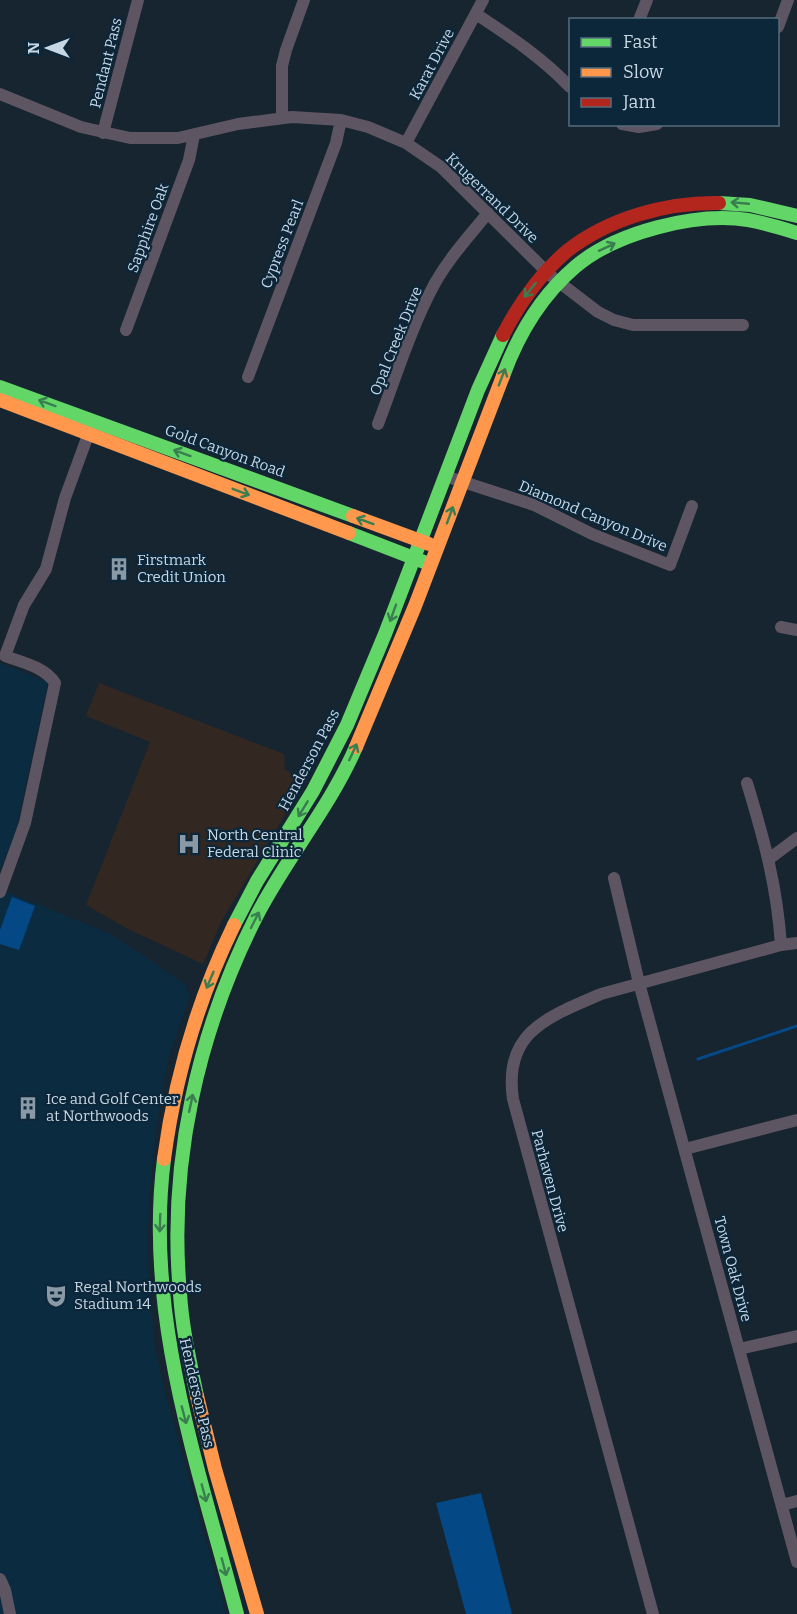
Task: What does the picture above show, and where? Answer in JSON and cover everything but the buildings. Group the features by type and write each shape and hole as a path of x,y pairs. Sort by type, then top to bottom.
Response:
{"street":[{"name":"Pendant Pass","path":"103,133 138,0"},
{"path":"282,118 282,66 304,0"},
{"name":"Karat Drive","path":"406,143 483,0"},
{"path":"640,18 647,0"},
{"path":"779,22 788,0"},
{"path":"476,14 548,63 569,86"},
{"name":"Krugerrand Drive","path":"0,94 81,127 130,138 154,139 194,135 238,124 282,118 317,117 368,127 406,143 441,167 546,272 598,312 623,323 647,326 743,325"},
{"name":"Cypress Pearl","path":"248,377 336,143 341,120"},
{"name":"Sapphire Oak","path":"126,330 189,160 194,135"},
{"name":"Henderson Pass","path":"237,1614 176,1385 160,1270 160,1221 164,1164 176,1095 191,1034 208,983 244,905 306,804 337,747 380,648 445,476 504,331 526,295 566,252 585,239 630,218 678,204 700,202 750,204 797,216"},
{"name":"Opal Creek Drive","path":"378,424 420,314 435,284 453,255 488,213"},
{"name":"Henderson Pass","path":"257,1614 202,1417 182,1319 178,1264 181,1161 190,1106 207,1038 228,975 259,913 333,792 352,755 396,654 519,338 544,299 576,266 594,254 636,234 681,221 701,218 747,220 797,233"},
{"name":"Gold Canyon Road","path":"0,387 91,427 430,565"},
{"name":"Gold Canyon Road","path":"0,400 91,427 438,548"},
{"path":"0,892 25,823 55,682 40,670 2,655 18,618 48,563 65,498 91,427"},
{"name":"Diamond Canyon Drive","path":"445,476 534,505 592,534 670,565 692,506"},
{"path":"781,627 797,630"},
{"path":"747,783 769,859 778,910 781,945"},
{"path":"769,859 797,838"},
{"name":"Town Oak Drive","path":"614,878 639,983 797,1562"},
{"name":"Parhaven Drive","path":"652,1614 513,1099 511,1070 519,1047 528,1034 549,1018 601,994 781,945 797,943"},
{"path":"685,1149 797,1120"},
{"path":"164,1164 181,1161"},
{"path":"739,1349 797,1336"},
{"path":"169,1347 187,1344"},
{"path":"782,1505 797,1501"},
{"path":"211,1519 229,1514"},
{"path":"0,1579 10,1614"}],"shaded area":[{"path":"0,663 48,682 15,835 0,870"},
{"name":"North Central Federal Clinic","path":"99,683 284,754 285,769 304,783 221,922 203,964 126,928 86,905 150,742 86,716"},
{"path":"0,889 113,935 186,985 190,996 168,1060 157,1123 147,1247 155,1349 226,1614 0,1614"}],"water":[{"path":"12,897 35,906 19,950 0,944 0,930"},
{"path":"481,1493 512,1614 466,1614 436,1503"}],"waterway":[{"path":"698,1059 797,1026"}],"traffic: fast":[{"path":"719,203 750,205 797,216"},
{"path":"503,376 523,331 541,303 575,267 612,244 657,227 705,219 748,220 797,233"},
{"path":"234,925 257,881 313,791 347,725 385,634 478,390 503,335"},
{"path":"0,387 353,516"},
{"path":"349,533 424,562"},
{"path":"197,1396 183,1319 177,1244 179,1195 192,1099 218,1005 236,959 257,915 334,790 356,747"},
{"path":"164,1159 160,1217 161,1275 168,1332 191,1446 237,1614"}],"traffic: slow":[{"path":"356,747 415,606 503,376"},
{"path":"0,400 349,533"},
{"path":"353,516 429,544"},
{"path":"164,1159 181,1068 209,981 234,925"},
{"path":"197,1396 215,1469 257,1614"}],"traffic: jam":[{"path":"503,335 523,301 539,280 557,260 583,239 639,214 679,205 719,203"}],"place":[{"name":"Firstmark Credit Union","path":"119,569"},
{"name":"North Central Federal Clinic","path":"189,844"},
{"name":"Ice and Golf Center at Northwoods","path":"28,1108"},
{"name":"Regal Northwoods Stadium 14","path":"56,1296"}]}
